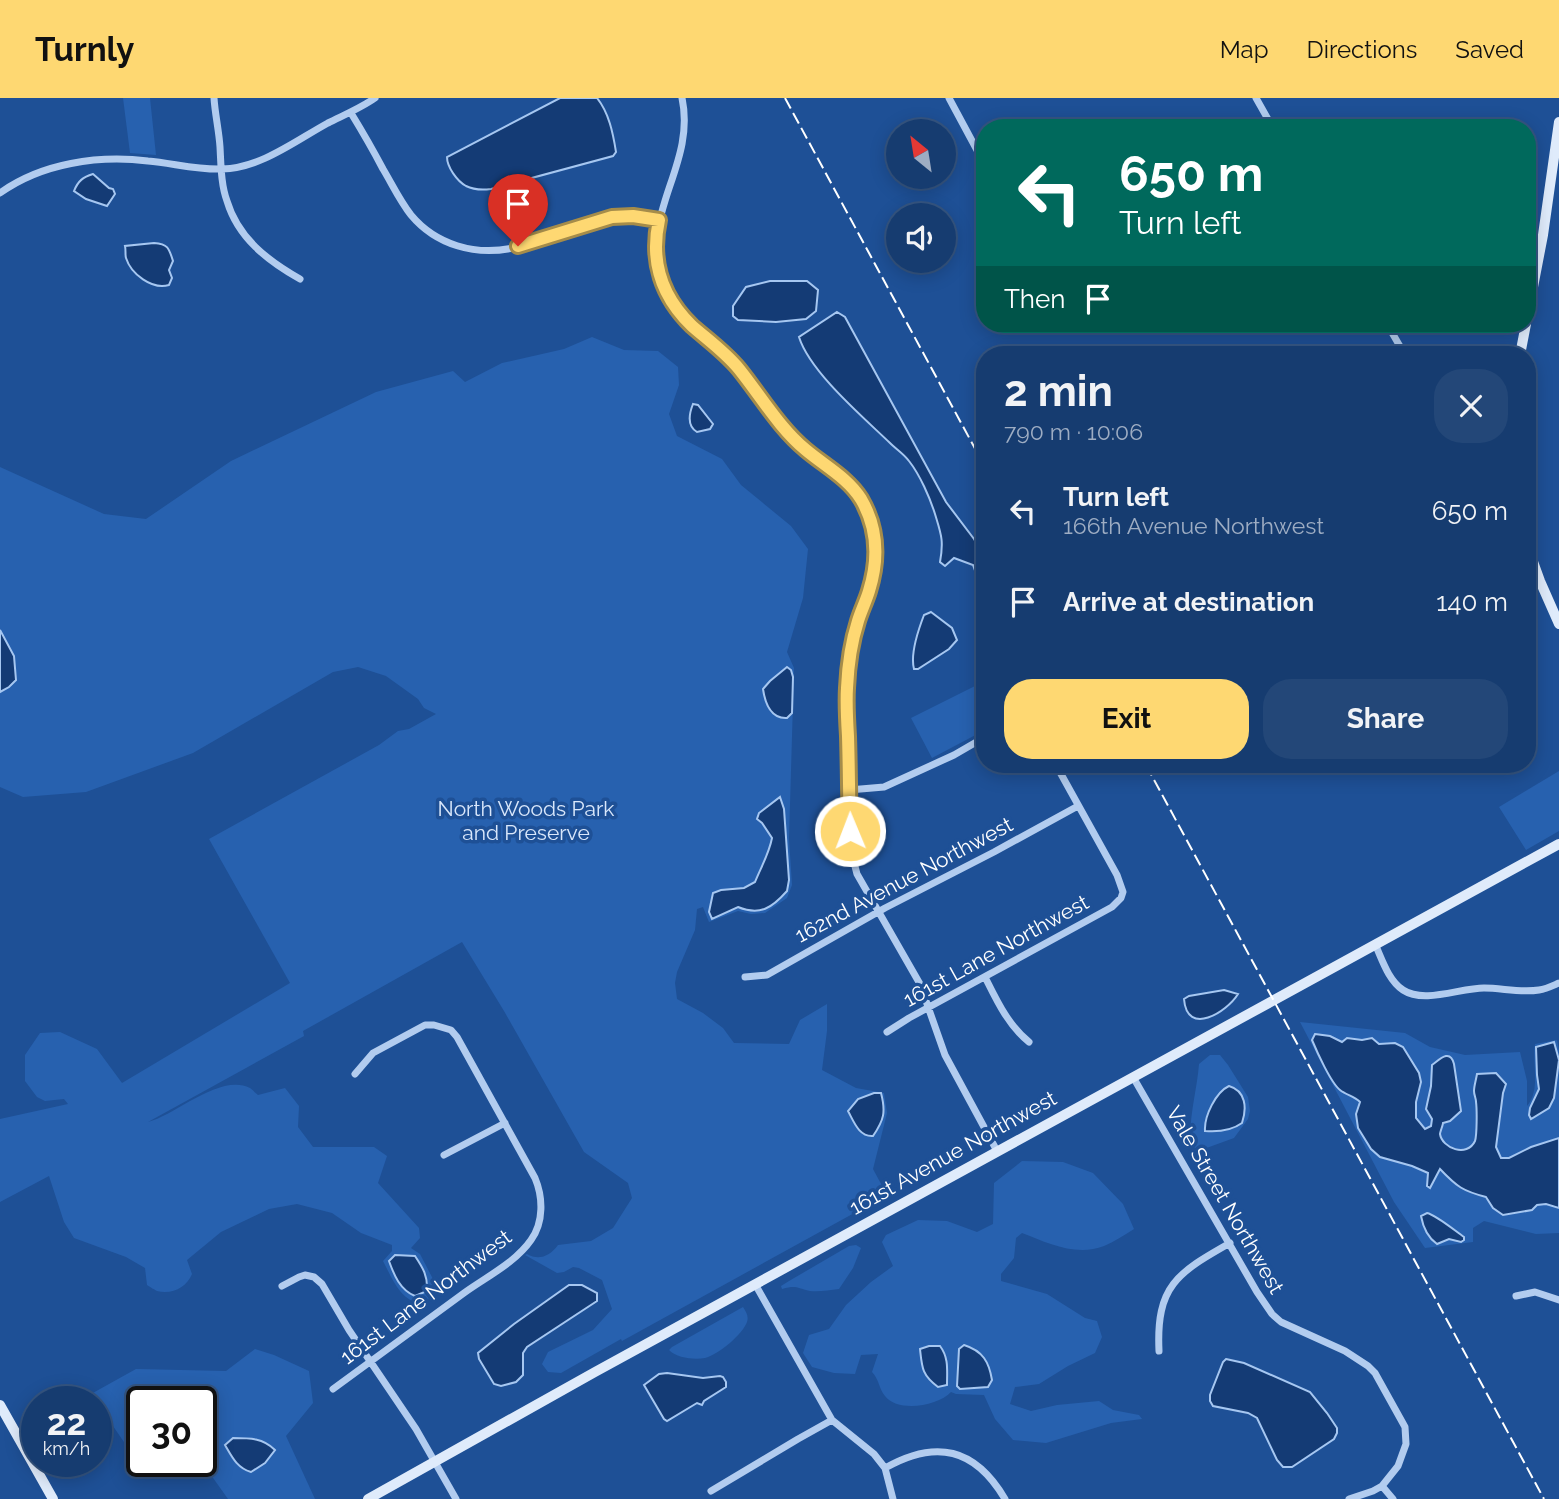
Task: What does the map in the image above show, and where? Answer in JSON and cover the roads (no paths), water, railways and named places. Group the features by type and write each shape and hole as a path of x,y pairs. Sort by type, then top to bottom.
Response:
{"main road":[{"path":"1536,271 1559,122"},
{"path":"1536,570 1559,624"},
{"name":"161st Avenue Northwest","path":"368,1499 1559,844"},
{"path":"0,1405 53,1499"}],"street":[{"path":"215,98 227,203 244,237 278,267 300,279"},
{"path":"0,193 41,173 85,160 142,160 222,169 247,166 375,98"},
{"path":"682,98 685,122 683,148 659,220 657,266 666,290 677,307 694,327 732,360 805,449 844,479 860,498 871,518 876,542 876,564 849,655 846,689 850,831 854,864 857,874 920,984 945,1055 997,1151"},
{"path":"949,98 976,148"},
{"path":"1256,98 1268,119"},
{"path":"351,113 411,214 436,237 450,243 468,249 508,249 612,217 633,216 659,220"},
{"path":"849,790 884,787 976,742"},
{"path":"1060,773 1078,806"},
{"name":"161st Lane Northwest","path":"887,1032 1112,907 1121,898 1123,892 1117,875 1078,806"},
{"name":"162nd Avenue Northwest","path":"745,977 767,975 878,912 1078,806"},
{"path":"1375,944 1396,984 1413,994 1434,995 1483,988 1542,990 1559,983"},
{"path":"985,977 1009,1023 1029,1042"},
{"name":"161st Lane Northwest","path":"333,1390 513,1258 531,1240 541,1212 535,1178 451,1030 425,1025 373,1054 355,1074"},
{"name":"Vale Street Northwest","path":"1133,1077 1256,1292 1272,1314 1281,1322 1345,1351 1376,1373 1405,1427 1406,1444 1398,1466 1382,1486"},
{"path":"444,1155 505,1124"},
{"path":"1159,1351 1158,1326 1161,1307 1170,1289 1184,1272 1200,1260 1230,1244"},
{"path":"282,1286 299,1277 310,1276 322,1284 349,1329 400,1402 456,1499"},
{"path":"755,1284 832,1420 874,1454 885,1468 893,1499"},
{"path":"1517,1296 1535,1292 1559,1300"},
{"path":"711,1491 832,1420"},
{"path":"885,1468 926,1451 941,1451 961,1456 986,1472 1004,1499"},
{"path":"1349,1499 1382,1486 1393,1499"}],"railway":[{"path":"785,98 976,450"},
{"path":"1150,773 1544,1499"}],"park label":[{"name":"North Woods Park and Preserve","path":"526,821"}]}
